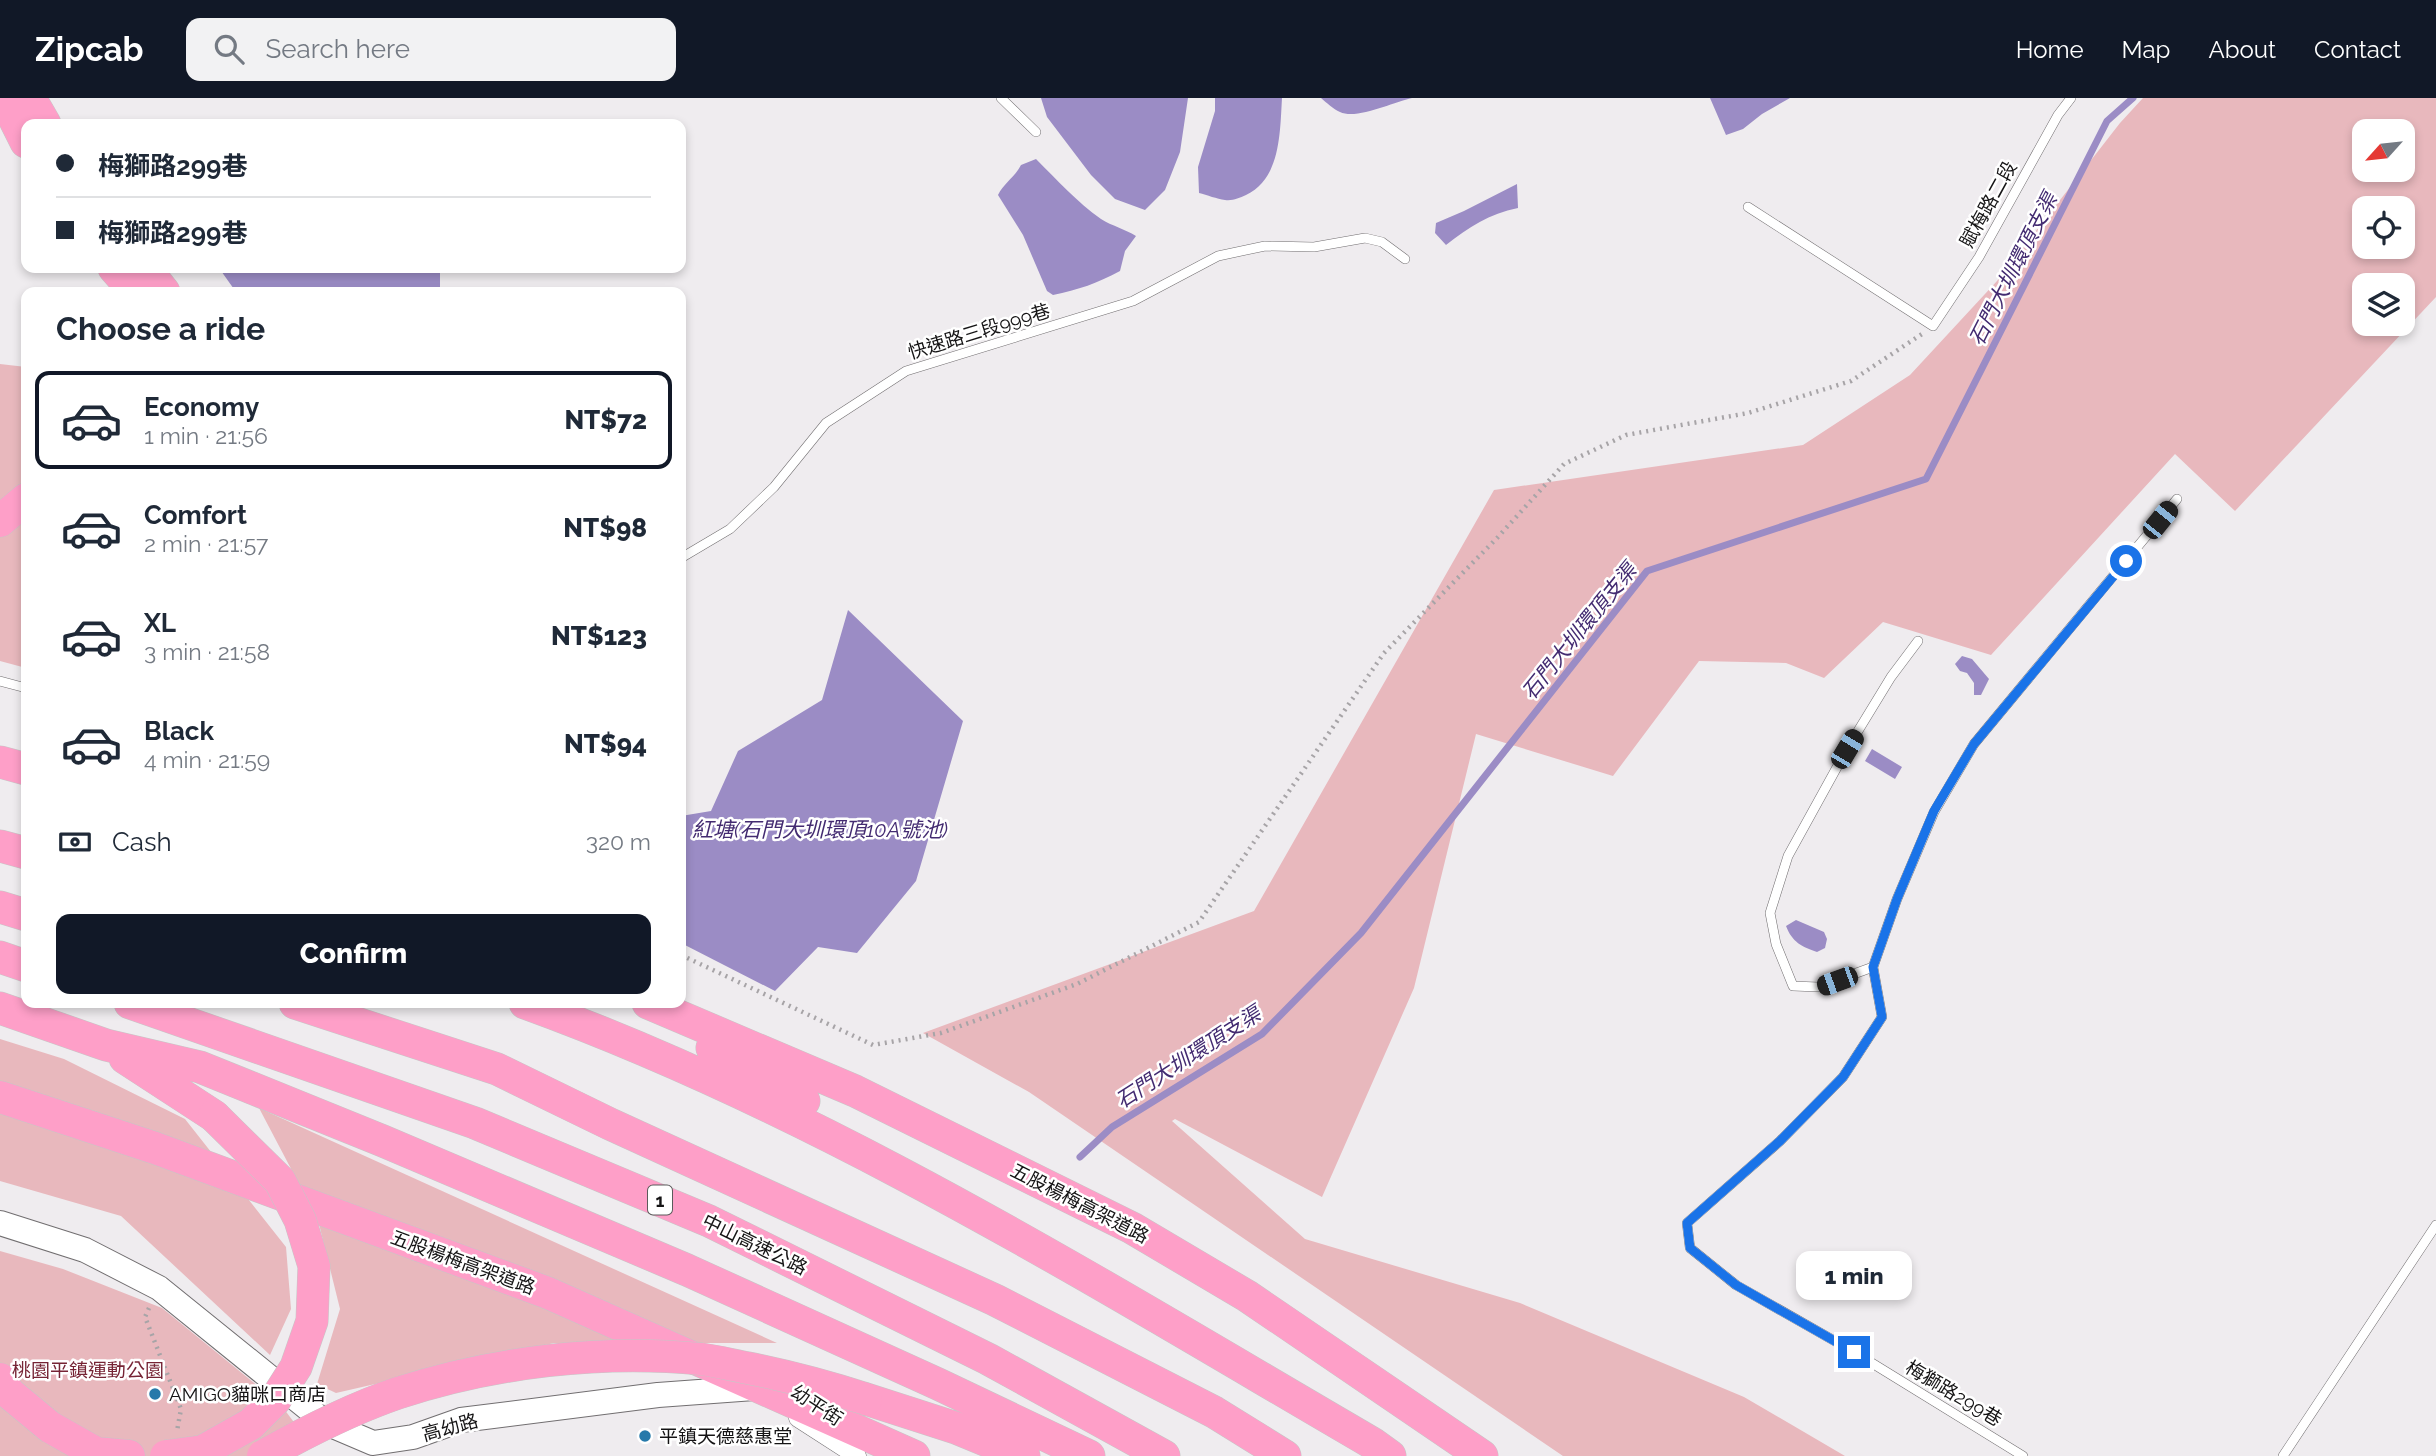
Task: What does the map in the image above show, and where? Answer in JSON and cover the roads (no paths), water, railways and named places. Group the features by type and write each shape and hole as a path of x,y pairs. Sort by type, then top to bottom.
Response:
{"highway":[{"path":"4,98 21,132"},
{"path":"30,98 42,119"},
{"path":"118,273 131,287"},
{"path":"0,521 21,503"},
{"path":"0,762 21,768"},
{"path":"0,844 21,844"},
{"path":"0,844 21,851"},
{"path":"0,908 21,914"},
{"path":"0,957 21,965"},
{"path":"0,1008 106,1045 200,1067 383,1141 700,1276 1089,1456"},
{"name":"中山高速公路","path":"144,1008 475,1123 709,1221 988,1359 1164,1456"},
{"path":"310,1008 497,1069 610,1124 995,1300 1214,1412 1285,1456"},
{"path":"539,1008 774,1108 950,1200 1372,1443 1390,1456"},
{"path":"653,1008 670,1023 797,1098 957,1186 1105,1288"},
{"name":"五股楊梅高架道路","path":"659,1008 855,1091 1132,1228 1247,1296 1482,1456"},
{"path":"106,1045 214,1116 280,1181 300,1220 314,1266 312,1321 296,1367 275,1400 251,1424 203,1451 171,1449"},
{"name":"五股楊梅高架道路","path":"0,1097 155,1148 548,1293 914,1456"},
{"path":"263,1456 313,1428 397,1394 486,1370 572,1359 643,1357 702,1359 809,1381 956,1428 1024,1456"},
{"path":"0,1379 9,1393 50,1427 96,1453 129,1456"}],"street":[{"name":"高幼路","path":"0,1223 85,1250 159,1288 326,1423 373,1443 413,1437 461,1420 658,1395 754,1388"},
{"name":"幼平街","path":"754,1388 857,1456"}],"lane":[{"path":"1002,98 1036,132"},
{"name":"賦梅路二段","path":"1748,207 1933,327 1979,257 2058,116 2071,98"},
{"name":"快速路三段999巷","path":"686,555 730,528 774,487 826,423 906,371 1133,301 1218,256 1265,246 1314,247 1365,238 1382,242 1405,259"},
{"name":"梅獅路299巷","path":"2023,1456 1854,1352 1736,1285 1690,1248 1687,1223 1780,1141 1843,1077 1882,1017 1873,967 1897,899 1934,811 1974,744 2177,499"},
{"path":"1873,967 1818,987 1793,986 1776,944 1770,913 1788,856 1860,728 1891,677 1918,641"},
{"path":"0,681 21,687"},
{"path":"2283,1456 2436,1225"}],"water":[{"path":"1041,98 1188,98 1180,152 1165,190 1145,210 1115,199 1091,175 1047,117"},
{"path":"1215,98 1282,98 1279,139 1272,166 1258,188 1233,200 1199,193 1198,167 1215,111"},
{"path":"1321,98 1412,98 1365,112 1347,114"},
{"path":"1710,98 1790,98 1743,129 1726,135"},
{"path":"1036,159 1092,212 1136,236 1125,251 1120,271 1071,291 1053,295 1047,291 1023,235 998,195 1021,165"},
{"path":"1517,184 1518,208 1480,222 1446,245 1435,233 1436,223"},
{"path":"223,273 440,273 440,287 232,287"},
{"name":"紅塘(石門大圳環頂10A號池)","path":"848,610 963,721 916,881 857,953 818,947 775,991 686,946 686,815 711,811 738,751 822,700"},
{"path":"1962,656 1972,659 1989,679 1981,695 1974,695 1974,683 1967,673 1960,671 1955,664"},
{"path":"1872,749 1902,767 1895,779 1865,761"},
{"path":"1796,920 1824,932 1827,939 1825,948 1817,952 1794,940 1786,926"}],"waterway":[{"name":"石門大圳環頂支渠","path":"1080,1157 1112,1127 1262,1034 1361,933 1647,571 1926,479 2107,121 2133,98"}],"place":[{"name":"AMIGO貓咪口商店","path":"155,1394"},
{"name":"平鎮天德慈惠堂","path":"645,1436"}],"park label":[{"name":"桃園平鎮運動公園","path":"88,1370"}]}
